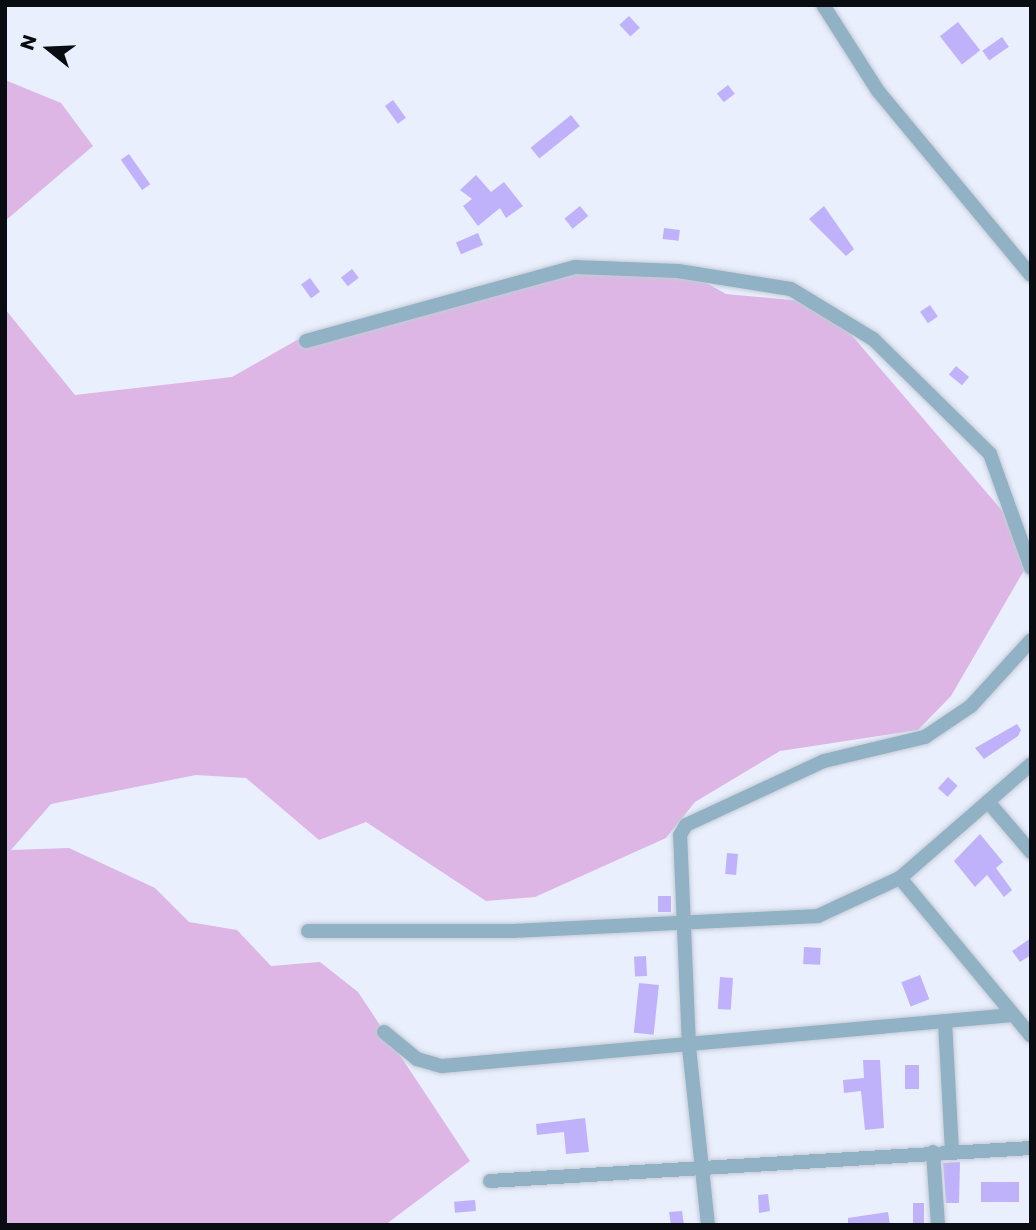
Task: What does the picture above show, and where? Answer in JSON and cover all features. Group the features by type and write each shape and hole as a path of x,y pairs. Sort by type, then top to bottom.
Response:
{"street":[{"path":"823,5 878,91 1031,275"},
{"path":"306,341 575,267 678,271 791,289 873,339 990,454 1031,568"},
{"path":"708,1225 689,1047 680,835 686,825 824,761 925,737 971,706 1031,640"},
{"path":"308,931 513,931 818,916 900,878 990,804 1031,764"},
{"path":"990,804 1031,852"},
{"path":"900,878 1031,1036"},
{"path":"384,1032 417,1059 442,1066 689,1047 1013,1015"},
{"path":"945,1022 952,1151"},
{"path":"490,1181 701,1166 1031,1148"},
{"path":"933,1152 938,1225"}],"shaded area":[{"path":"5,80 61,103 93,146 5,221"},
{"path":"545,268 694,276 726,294 824,303 1011,521 1026,567 951,696 918,730 780,751 695,802 666,838 535,897 486,901 366,822 319,840 246,778 196,775 51,804 11,850 69,848 155,888 189,922 237,930 271,966 320,962 358,992 470,1161 385,1225 5,1225 5,309 75,395 232,377 297,340"}],"building":[{"path":"629,16 640,28 630,37 619,25"},
{"path":"958,22 980,50 962,65 940,36"},
{"path":"1002,37 1009,47 989,61 982,51"},
{"path":"728,85 735,94 724,102 717,94"},
{"path":"393,100 406,118 398,124 385,106"},
{"path":"571,115 580,126 539,159 531,148"},
{"path":"129,154 150,184 142,190 121,160"},
{"path":"476,175 491,192 504,182 523,206 506,218 500,208 478,226 463,206 472,199 460,190"},
{"path":"580,206 588,216 573,229 564,219"},
{"path":"824,206 854,249 846,256 809,219"},
{"path":"664,228 680,230 679,241 663,239"},
{"path":"478,233 483,245 461,254 456,242"},
{"path":"352,269 359,278 348,286 341,278"},
{"path":"310,278 320,292 311,298 301,284"},
{"path":"930,305 938,317 928,323 920,312"},
{"path":"956,366 969,377 962,385 949,374"},
{"path":"1017,724 1021,730 1018,736 984,759 975,748"},
{"path":"948,777 958,786 948,797 938,788"},
{"path":"980,834 1003,862 996,868 1012,890 1004,897 987,875 975,887 954,861"},
{"path":"727,853 738,854 736,875 725,874"},
{"path":"658,896 671,896 671,912 658,912"},
{"path":"1031,938 1031,955 1020,962 1012,951"},
{"path":"804,947 821,948 820,965 803,964"},
{"path":"646,956 647,976 635,977 634,957"},
{"path":"920,975 929,999 911,1006 901,982"},
{"path":"720,977 733,978 731,1010 718,1009"},
{"path":"639,983 659,985 654,1035 634,1033"},
{"path":"863,1060 880,1060 884,1128 865,1130 861,1091 844,1093 843,1080 864,1078"},
{"path":"905,1065 919,1065 919,1089 905,1089"},
{"path":"585,1118 589,1152 566,1154 564,1132 537,1135 536,1124"},
{"path":"960,1162 959,1203 946,1203 943,1163"},
{"path":"981,1182 1019,1182 1019,1202 981,1202"},
{"path":"768,1194 770,1211 759,1213 758,1195"},
{"path":"475,1200 476,1211 455,1213 454,1202"},
{"path":"913,1203 924,1203 924,1223 913,1223"},
{"path":"682,1211 684,1225 671,1225 669,1212"},
{"path":"888,1212 890,1225 848,1225 848,1218"}]}
